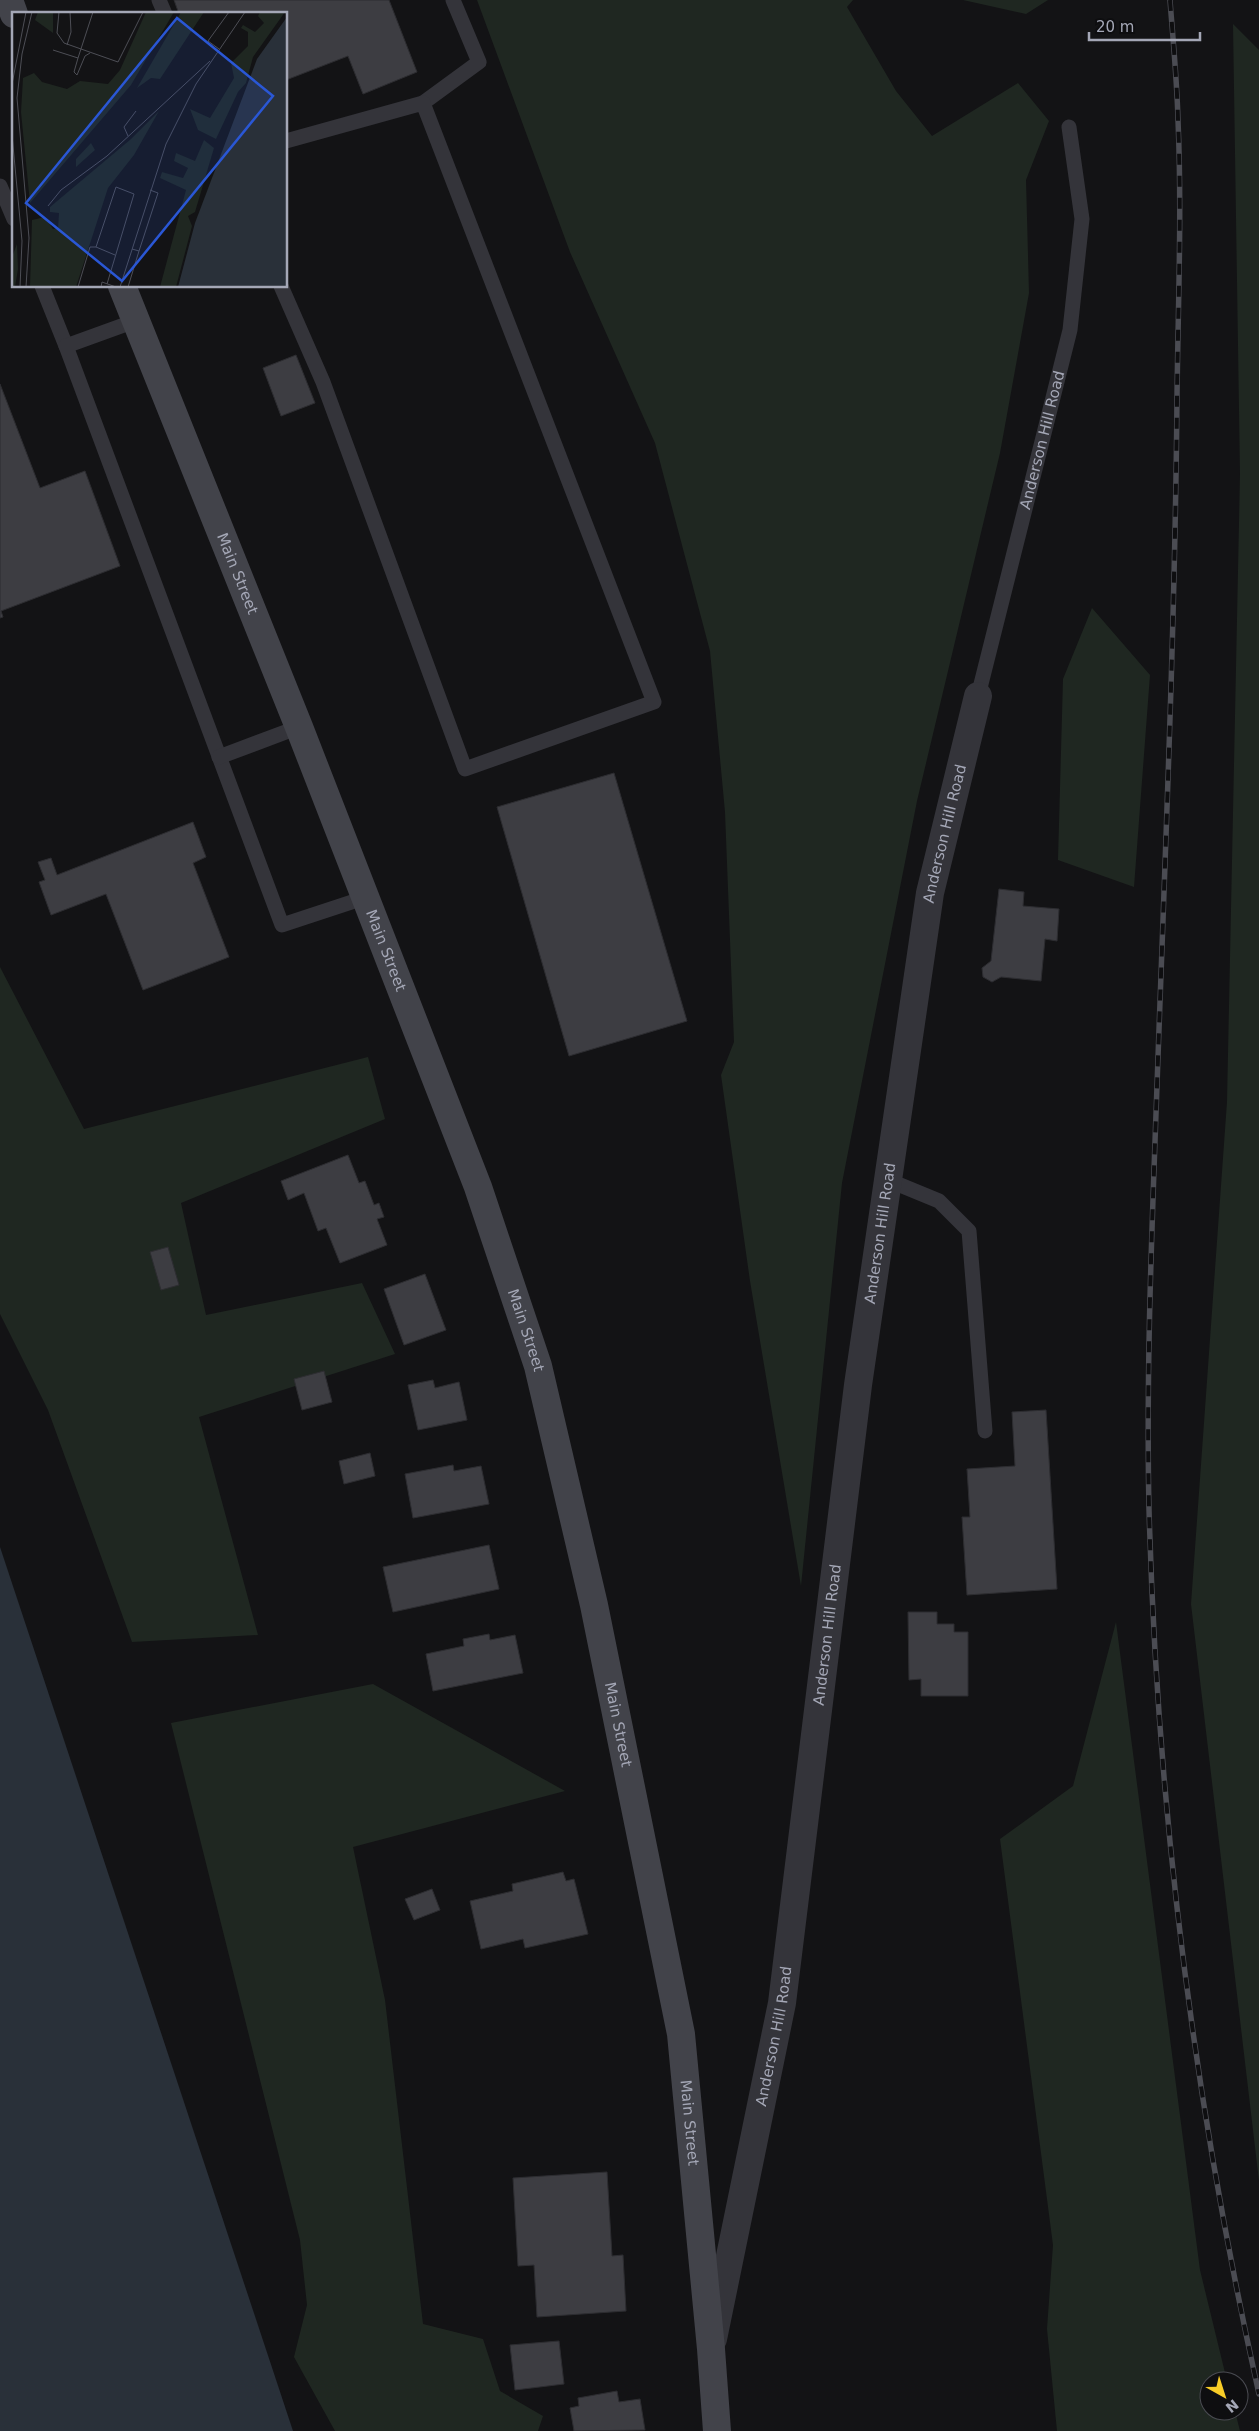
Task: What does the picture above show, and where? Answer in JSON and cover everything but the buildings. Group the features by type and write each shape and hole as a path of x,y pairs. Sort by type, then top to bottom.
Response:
{"main road":[{"name":"Main Street","path":"123,288 299,727 478,1187 538,1366 594,1605 681,2034 717,2431"}],"street":[{"name":"Anderson Hill Road","path":"711,2349 782,2003 858,1386 930,893 978,696"}],"lane":[{"path":"159,0 164,12"},
{"path":"288,139 423,103 479,62 453,0"},
{"path":"282,288 323,382 464,768 654,702 423,103"},
{"name":"Anderson Hill Road","path":"978,696 1070,330 1082,219 1069,127"},
{"path":"0,186 12,214"},
{"path":"43,288 282,925 364,898"},
{"path":"66,346 136,321"},
{"path":"219,756 299,727"},
{"path":"888,1180 939,1201 969,1231 985,1431"}],"shaded area":[{"path":"477,0 853,0 847,7 896,91 932,136 1018,83 1049,121 1026,180 1029,293 1000,453 917,801 842,1183 801,1586 750,1281 721,1075 734,1042 725,812 710,651 655,443 570,252"},
{"path":"963,0 1048,0 1026,14"},
{"path":"1233,24 1259,50 1259,2181 1191,1604 1227,1102 1240,474"},
{"path":"1092,608 1150,675 1134,887 1058,860 1063,679"},
{"path":"0,967 84,1129 368,1057 385,1119 181,1203 206,1315 362,1283 395,1354 199,1417 258,1635 132,1642 48,1410 0,1314"},
{"path":"0,1547 293,2431 0,2431"},
{"path":"1116,1622 1200,2270 1225,2371 1199,2371 1199,2421 1238,2421 1240,2431 1057,2431 1047,2329 1053,2245 1000,1839 1073,1786"},
{"path":"373,1684 565,1791 353,1847 385,2000 423,2324 483,2339 500,2391 543,2416 538,2431 335,2431 294,2357 307,2305 300,2240 171,1723"}],"railway":[{"path":"1170,0 1176,75 1180,190 1172,656 1153,1192 1148,1403 1153,1621 1170,1843 1198,2065 1236,2285 1259,2394"}]}
